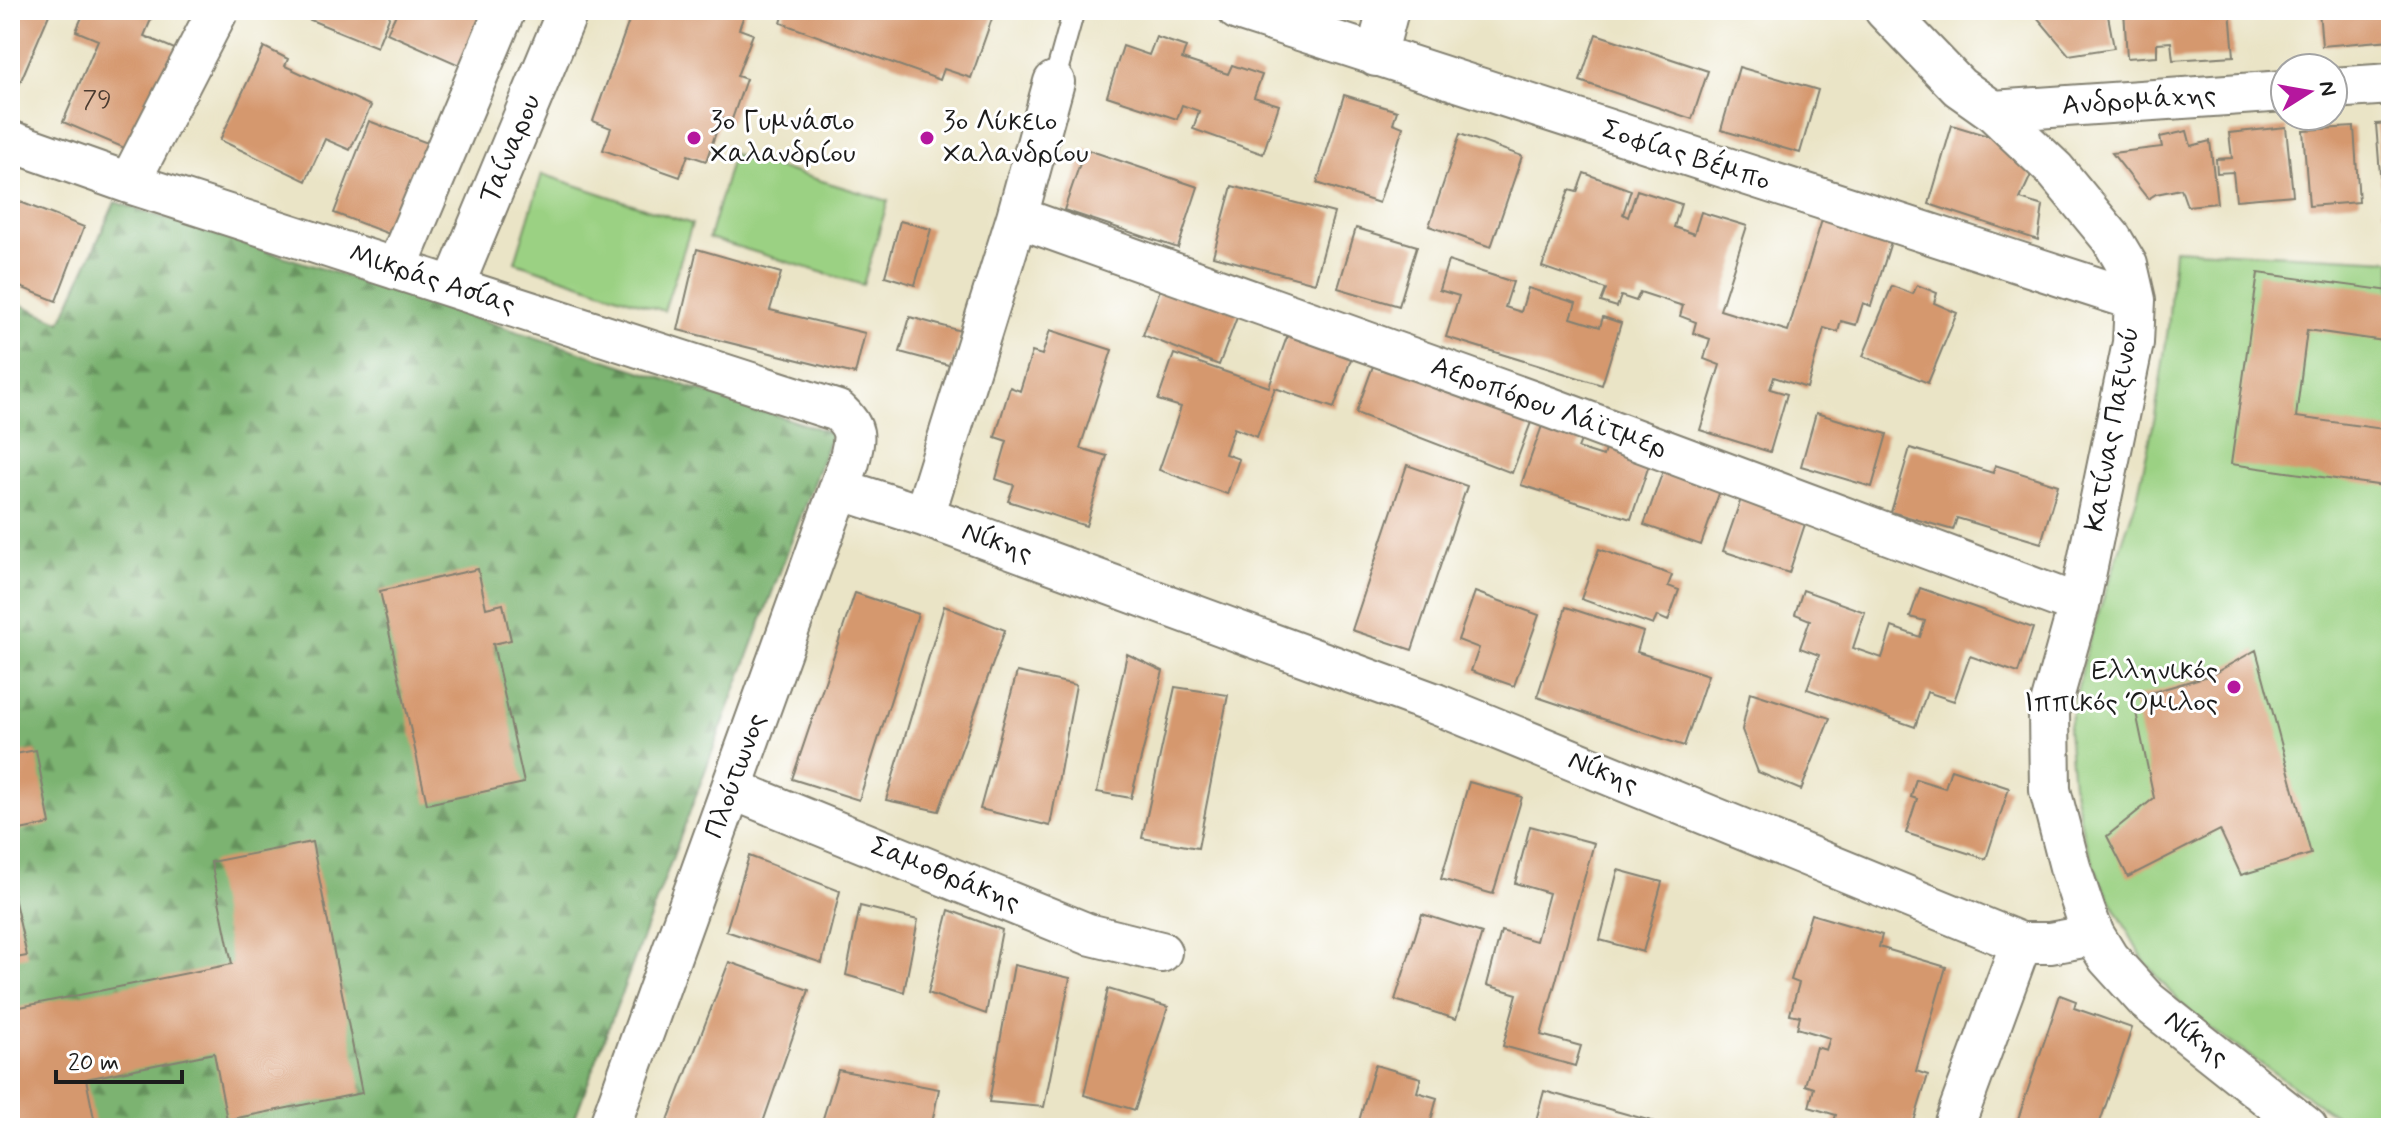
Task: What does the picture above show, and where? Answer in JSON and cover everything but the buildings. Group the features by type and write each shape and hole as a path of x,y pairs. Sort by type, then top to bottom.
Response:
{"street":[{"path":"129,183 218,10"},
{"path":"396,269 505,10"},
{"name":"Ταίναρου","path":"453,287 568,10"},
{"name":"Σοφίας Βέμπο","path":"1238,10 2135,300"},
{"path":"1376,56 1388,10"},
{"name":"Κατίνας Παξινού","path":"1885,10 1959,87 1993,111 2055,170 2111,238 2127,265 2135,300 2133,343 2079,605 2049,712 2050,790 2070,867 2094,935"},
{"path":"924,516 1017,217 1054,82"},
{"path":"2349,87 2391,84"},
{"name":"Ανδρομάχης","path":"1993,111 2269,92"},
{"name":"Μικράς Ασίας","path":"10,141 129,183 838,411 851,423"},
{"name":"Αεροπόρου Λάϊτμερ","path":"1017,217 1551,408 2079,605"},
{"name":"Πλούτωνος","path":"609,1128 840,489 855,439 851,423"},
{"name":"Νίκης","path":"840,489 924,516 1436,704 2021,943 2050,943 2094,935 2108,958 2147,1001 2307,1128"},
{"name":"Σαμοθράκης","path":"732,789 1088,934 1161,952"},
{"path":"1953,1128 2021,943"}],"lane":[{"path":"1054,82 1074,10"}],"green space":[{"path":"733,154 888,201 863,285 709,238"},
{"path":"542,174 692,224 664,311 515,262"},
{"path":"115,202 832,433 571,1128 10,1128 10,300 61,322"},
{"name":"Ελληνικός Ιππικός Όμιλος","path":"2174,249 2391,260 2391,1128 2353,1128 2198,1020 2143,959 2100,881 2083,834 2073,785 2068,730 2088,644 2137,498 2155,416 2168,328"}],"place":[{"name":"3ο Γυμνάσιο Χαλανδρίου","path":"694,138"},
{"name":"3ο Λύκειο Χαλανδρίου","path":"927,138"},
{"name":"Ελληνικός Ιππικός Όμιλος","path":"2234,687"}]}
